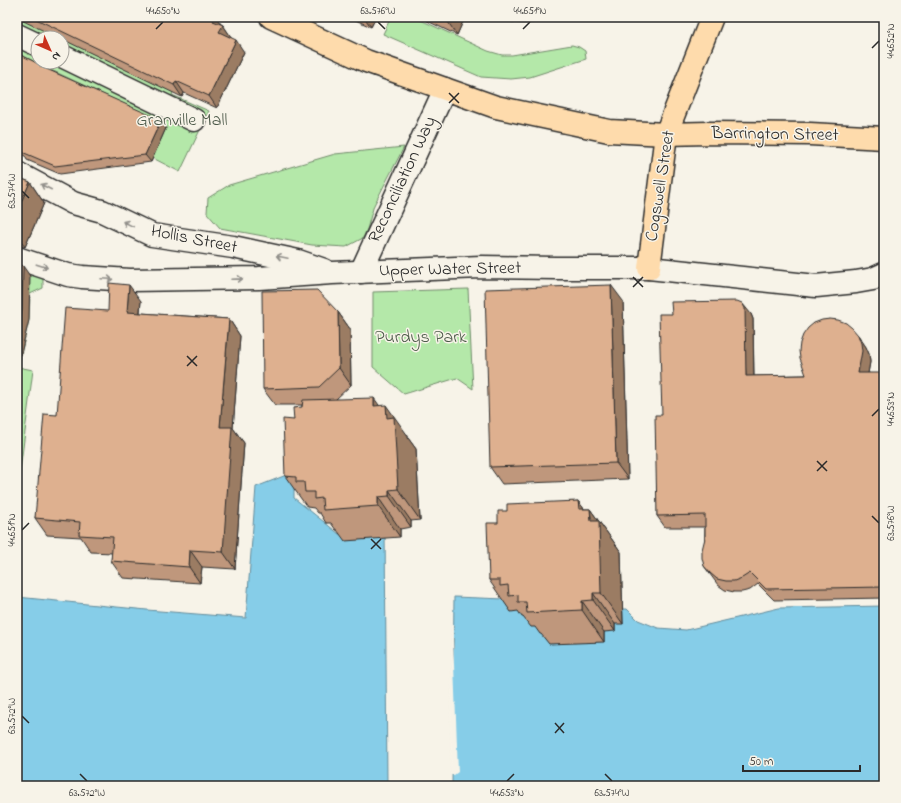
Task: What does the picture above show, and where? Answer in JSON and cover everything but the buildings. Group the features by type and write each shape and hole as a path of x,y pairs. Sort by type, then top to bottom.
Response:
{"main road":[{"name":"Barrington Street","path":"271,17 366,61 496,107 601,130 666,134 810,134 884,138"},
{"name":"Cogswell Street","path":"649,268 666,134 712,17"}],"street":[{"path":"17,35 30,41"},
{"path":"70,60 194,120"},
{"name":"Reconciliation Way","path":"361,272 445,89"},
{"name":"Hollis Street","path":"17,173 74,202 102,211 152,235 233,247 298,260 332,273"},
{"name":"Upper Water Street","path":"17,258 68,274 106,280 219,280 482,266 649,268 816,286 873,279 884,274"}],"green space":[{"name":"Granville Mall","path":"17,17 46,30 30,30 30,60 17,54"},
{"path":"391,17 414,17 488,51 502,55 512,55 572,45 585,51 586,59 530,77 511,79 481,77 383,34"},
{"path":"498,17 560,17 545,21 521,23"},
{"name":"Granville Mall","path":"70,40 175,87 172,95 209,111 180,172 147,155 162,122 51,70 70,70"},
{"path":"404,147 374,205 363,238 346,247 312,245 220,228 207,213 208,198 229,185 335,154"},
{"path":"17,270 43,277 43,288 30,294 29,320 18,367 33,370 17,494"},
{"name":"Purdys Park","path":"468,289 473,389 457,378 404,394 373,367 373,292"}],"water":[{"path":"294,472 294,498 339,534 385,530 387,786 17,786 17,597 246,618 256,487"},
{"path":"454,597 505,599 558,610 627,609 638,620 658,628 686,630 779,608 884,606 884,786 452,786"}],"pier":[{"path":"452,610 458,772 454,775 450,775"}]}
